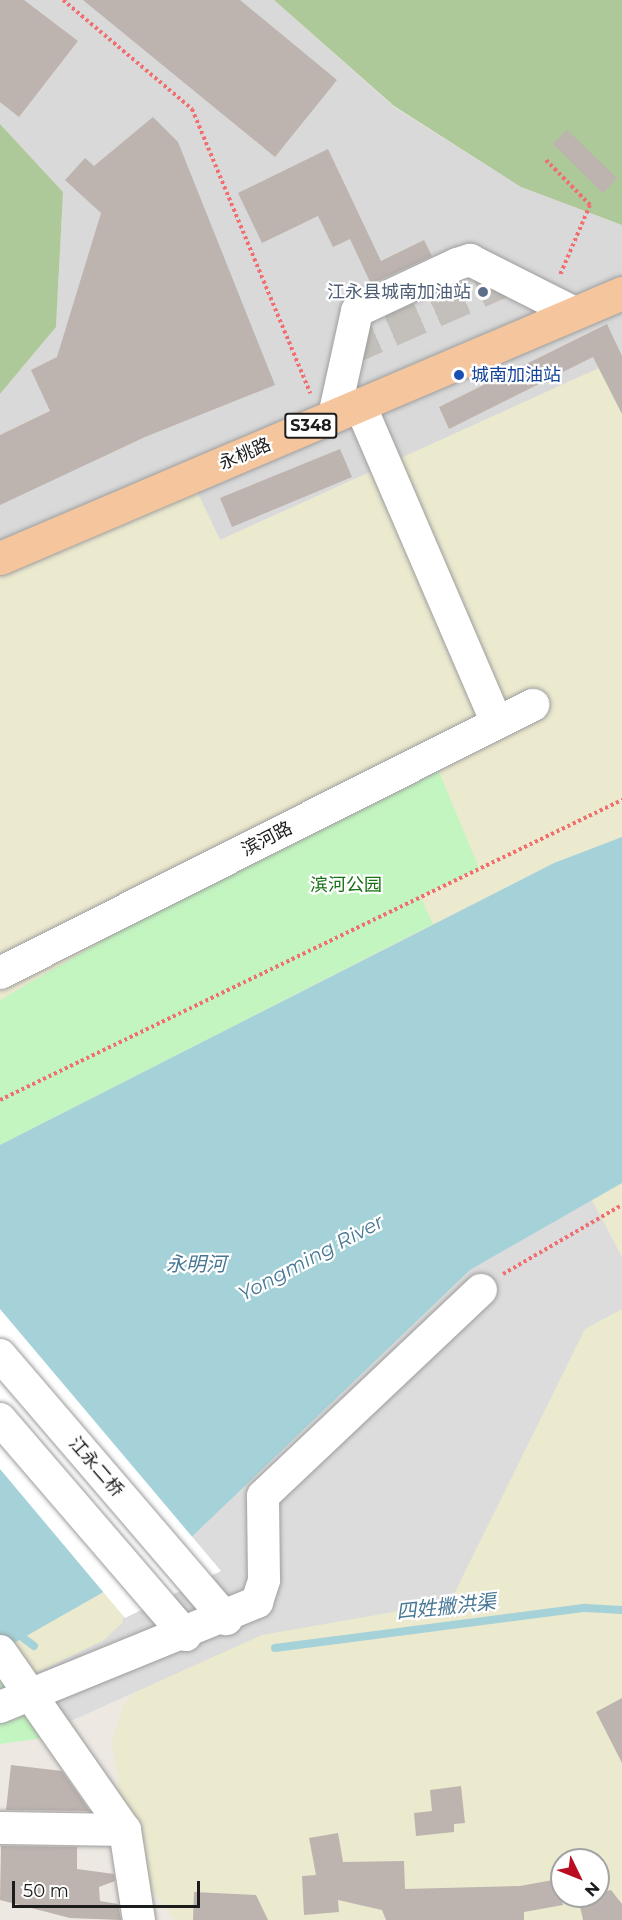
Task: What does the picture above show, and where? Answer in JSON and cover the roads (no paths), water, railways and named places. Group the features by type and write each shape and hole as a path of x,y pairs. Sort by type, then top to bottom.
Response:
{"main road":[{"name":"永桃路","path":"0,558 622,293"}],"street":[{"path":"497,723 338,414 357,310 436,273 470,260 576,313"},
{"name":"滨河路","path":"0,973 533,705"},
{"path":"0,1707 32,1698 248,1610 262,1594 263,1496 481,1290"},
{"name":"江永二桥","path":"0,1355 225,1619"},
{"path":"0,1419 186,1635"},
{"path":"4,1656 125,1830 139,1920"},
{"path":"0,1828 125,1830"}],"water":[{"name":"永明河","path":"622,837 622,1183 470,1270 179,1549 0,1651 0,1145 554,863"}],"waterway":[{"name":"四姓撇洪渠","path":"275,1648 585,1608 622,1610"},
{"path":"18,1634 34,1646"}],"tunnel":[{"path":"347,350 509,279"}],"place":[{"name":"江永县城南加油站","path":"483,292"},
{"name":"城南加油站","path":"459,375"}],"park label":[{"name":"滨河公园","path":"346,885"}],"water label":[{"name":"Yongming River","path":"311,1258"}]}
